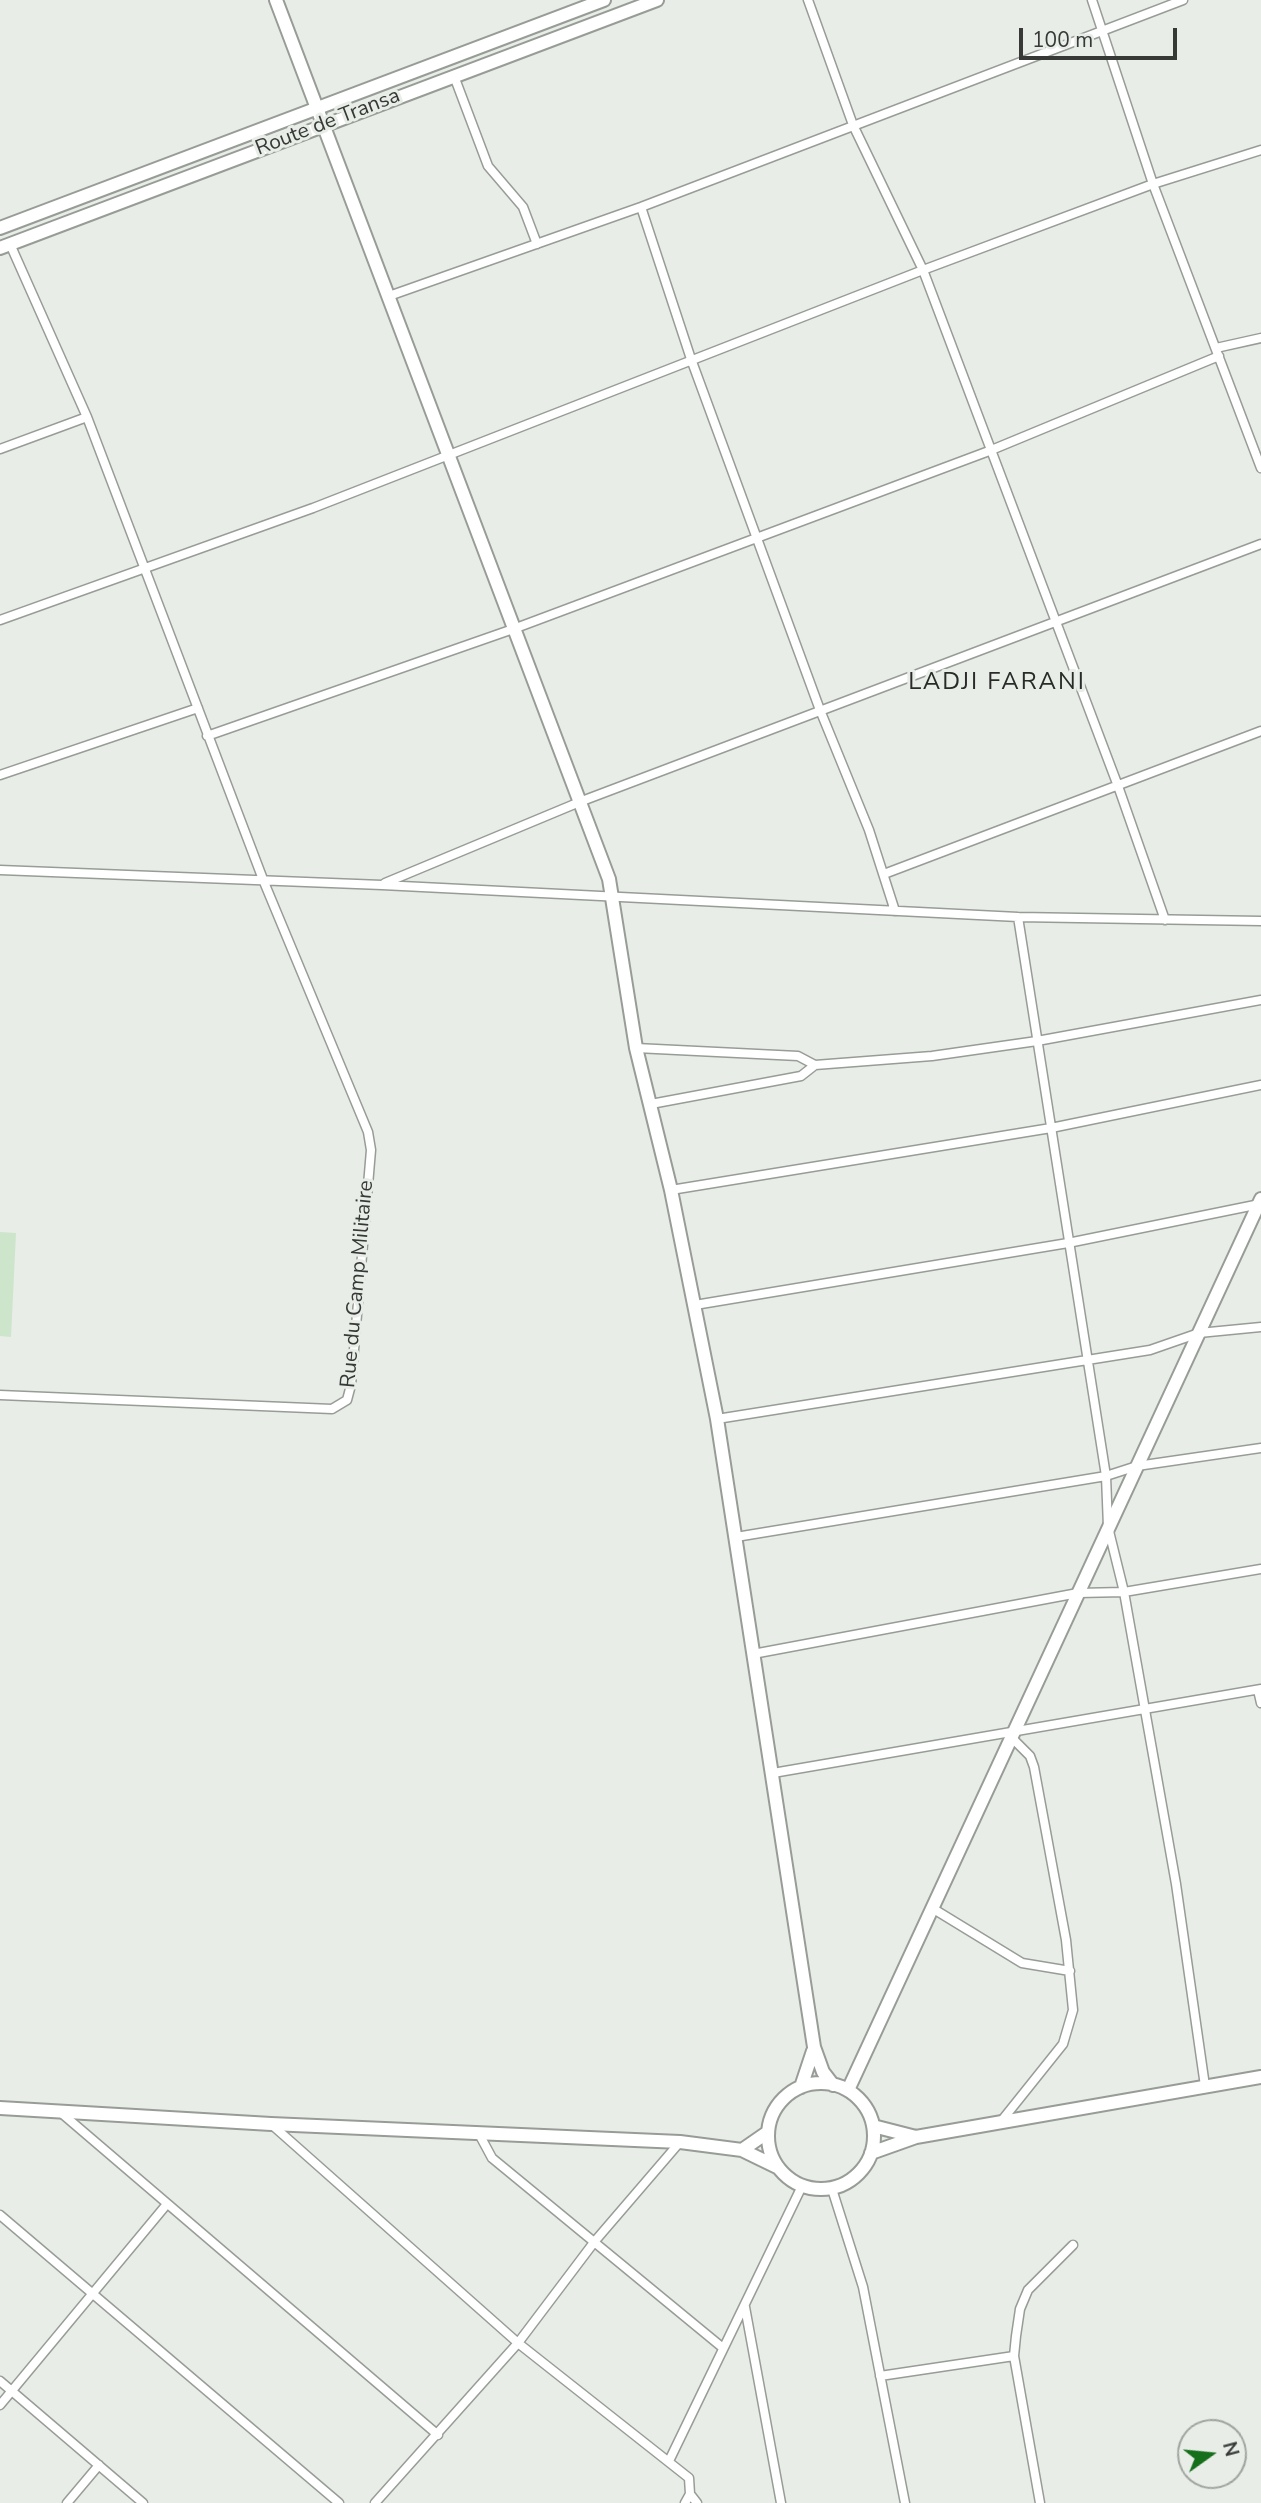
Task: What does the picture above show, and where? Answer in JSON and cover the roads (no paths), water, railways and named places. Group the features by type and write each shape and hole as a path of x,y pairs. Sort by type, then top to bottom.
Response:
{"street":[{"path":"276,0 582,801 614,898 622,969 636,1048 671,1190 717,1419 814,2047 823,2072 833,2084"},
{"name":"Route de Transa","path":"1,225 48,210 604,0"},
{"name":"Route de Transa","path":"5,246 657,0"},
{"path":"808,0 853,125 923,270 989,451 1118,786 1165,920"},
{"path":"1092,0 1153,184 1261,468"},
{"path":"389,296 641,208 1183,0"},
{"path":"454,76 488,166 523,206 537,244"},
{"path":"0,620 313,508 691,359 1153,184 1261,150"},
{"path":"641,208 691,359 820,710 884,874 895,911"},
{"path":"48,210 55,227"},
{"path":"5,246 87,416 264,882"},
{"path":"207,736 516,628 989,451 1218,352 1261,338"},
{"path":"0,449 87,416"},
{"path":"382,885 582,801 1261,544"},
{"path":"0,775 198,708"},
{"path":"884,874 1261,731"},
{"path":"0,870 382,885 1018,917 1261,921"},
{"name":"Rue du Camp Militaire","path":"0,1395 332,1409 347,1401 371,1150 368,1132 264,882"},
{"path":"1018,917 1106,1476 1108,1527 1124,1592 1176,1884 1205,2086"},
{"path":"636,1048 798,1056 816,1065 932,1056 1037,1041 1261,1000"},
{"path":"651,1104 801,1076 816,1065"},
{"path":"671,1190 1051,1128 1261,1085"},
{"path":"695,1305 1068,1244 1260,1202"},
{"path":"848,2090 1260,1202"},
{"path":"717,1419 1150,1350 1199,1333 1261,1327"},
{"path":"736,1537 1106,1476 1137,1466 1261,1448"},
{"path":"753,1654 935,1622 1078,1592 1124,1592 1261,1569"},
{"path":"773,1773 1012,1735 1260,1690 1261,1703"},
{"path":"1003,2119 1041,2075 1069,2030 1073,2010 1056,1873 1034,1767 1030,1756 1012,1735"},
{"path":"932,1908 1022,1963 1070,1971"},
{"path":"801,2087 808,2073 814,2047"},
{"path":"871,2153 916,2137 1003,2119 1261,2077"},
{"path":"0,2108 271,2124 680,2142 742,2150 777,2167 802,2186 832,2189 856,2176 871,2153 873,2126 860,2100 848,2090 833,2084 817,2083 801,2087 778,2105 768,2132 770,2150 777,2167"},
{"path":"59,2112 438,2435"},
{"path":"271,2124 518,2343 689,2478 690,2494 685,2503"},
{"path":"873,2126 916,2137"},
{"path":"478,2132 492,2158 723,2348"},
{"path":"742,2150 768,2132"},
{"path":"374,2503 518,2343 595,2241 680,2142"},
{"path":"669,2461 802,2186"},
{"path":"832,2189 863,2287 905,2503"},
{"path":"0,2405 91,2292 167,2204"},
{"path":"0,2215 339,2503"},
{"path":"1040,2503 1013,2356 1020,2309 1028,2290 1073,2245"},
{"path":"745,2307 781,2503"},
{"path":"880,2376 1013,2356"},
{"path":"0,2381 143,2503"},
{"path":"66,2503 99,2465"},
{"path":"690,2494 698,2503"}],"district":[{"name":"LADJI FARANI","path":"997,683"}]}
